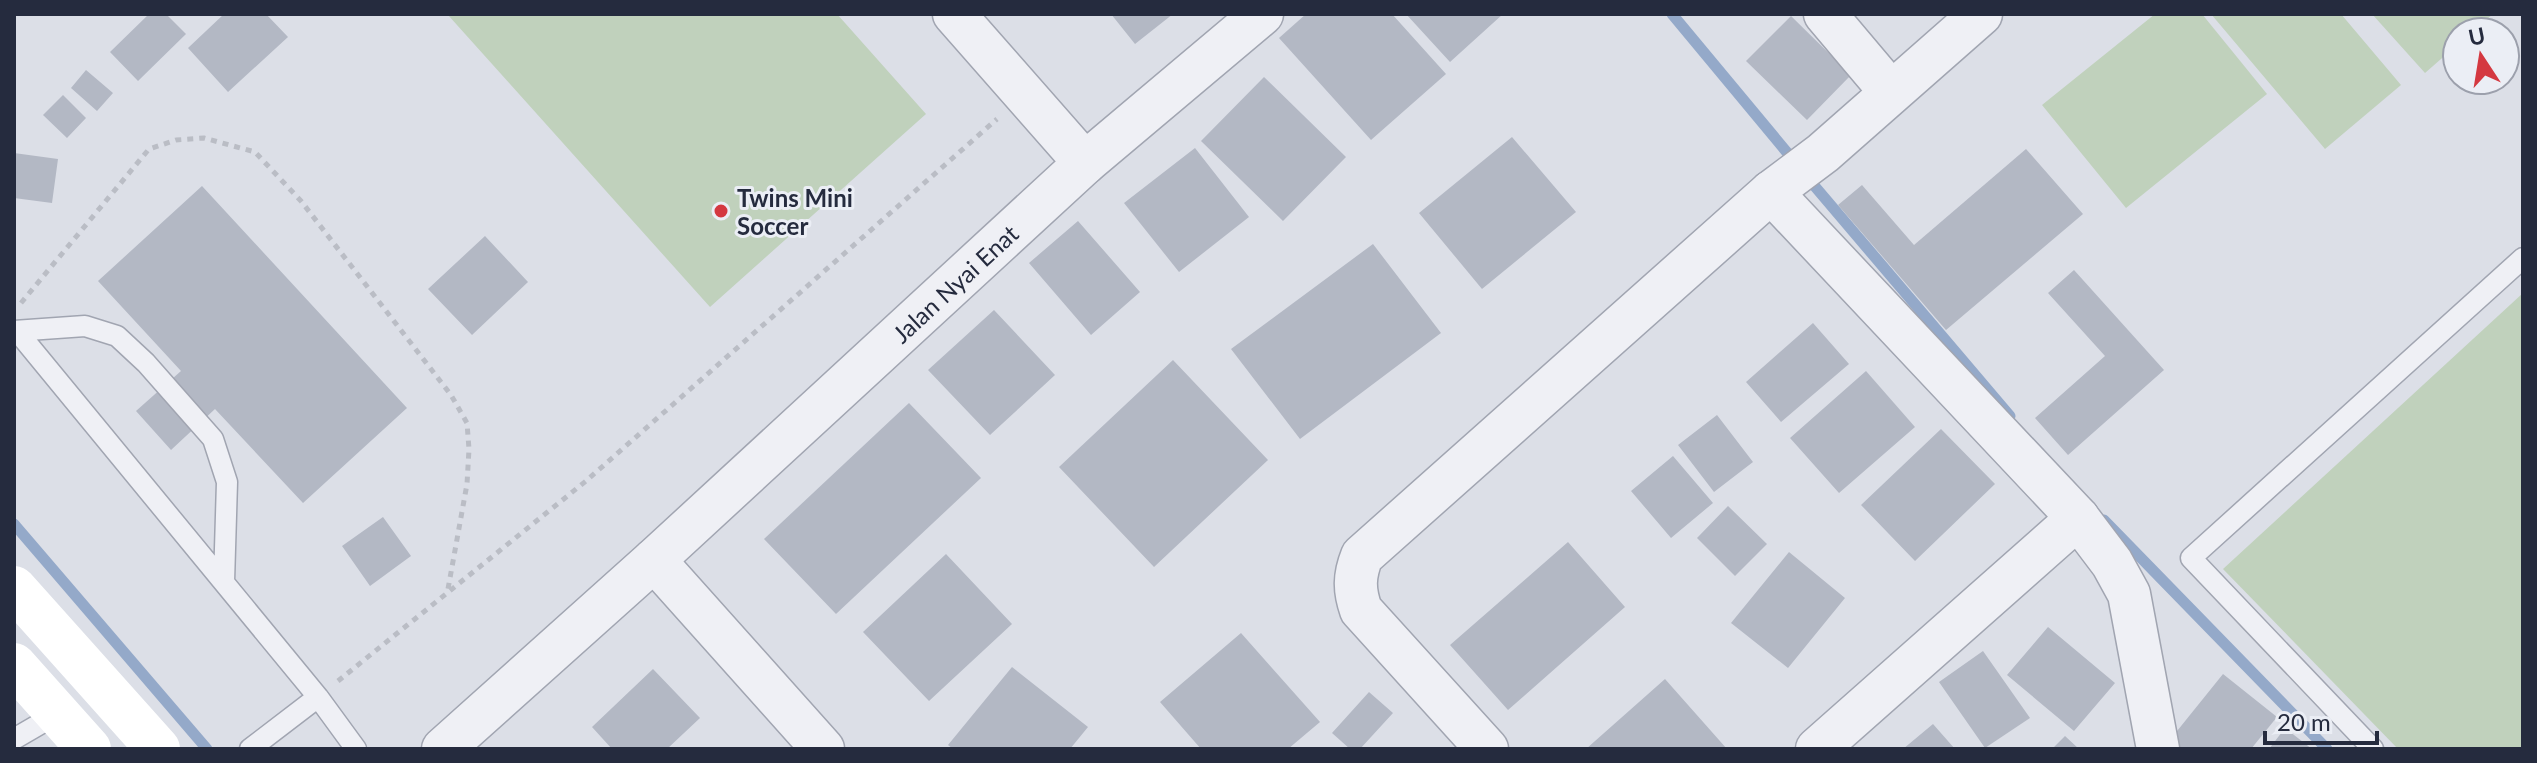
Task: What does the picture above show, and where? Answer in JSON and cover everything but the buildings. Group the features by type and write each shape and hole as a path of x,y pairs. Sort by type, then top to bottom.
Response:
{"main road":[{"path":"14,588 158,749"},
{"path":"14,665 89,749"}],"street":[{"path":"954,14 1085,163"},
{"name":"Jalan Nyai Enat","path":"443,749 654,560 1085,163 1262,14"},
{"path":"1825,14 1890,91"},
{"path":"1487,749 1361,610 1355,593 1356,572 1362,556 1780,185 1823,153 1981,14"},
{"path":"1780,185 2078,518 2112,563 2129,594 2158,749"},
{"path":"1817,749 2078,518"},
{"path":"654,560 823,749"}],"lane":[{"path":"2373,749 2191,558 2523,258"},
{"path":"15,325 85,326 117,336 146,363 213,439 227,482 224,582"},
{"path":"15,325 318,697 356,749"},
{"path":"250,749 318,697"},
{"path":"14,739 57,714"}],"path":[{"path":"318,697 586,481 1023,96"},
{"path":"15,325 149,149 176,140 204,138 255,152 301,201 451,395 467,423 467,484 448,590"}],"green space":[{"name":"Twins Mini Soccer","path":"837,14 926,114 710,307 448,15"},
{"path":"2155,14 2202,14 2267,94 2126,208 2042,105"},
{"path":"2211,14 2341,14 2401,85 2325,149"},
{"path":"2372,14 2493,14 2441,16 2441,59 2425,73"},
{"path":"2523,293 2523,749 2398,749 2223,569"}],"waterway":[{"path":"1672,14 1795,162"},
{"path":"1806,176 2010,416"},
{"path":"2104,520 2327,749"},
{"path":"14,524 207,749"}],"place":[{"name":"Twins Mini Soccer","path":"721,211"}]}
